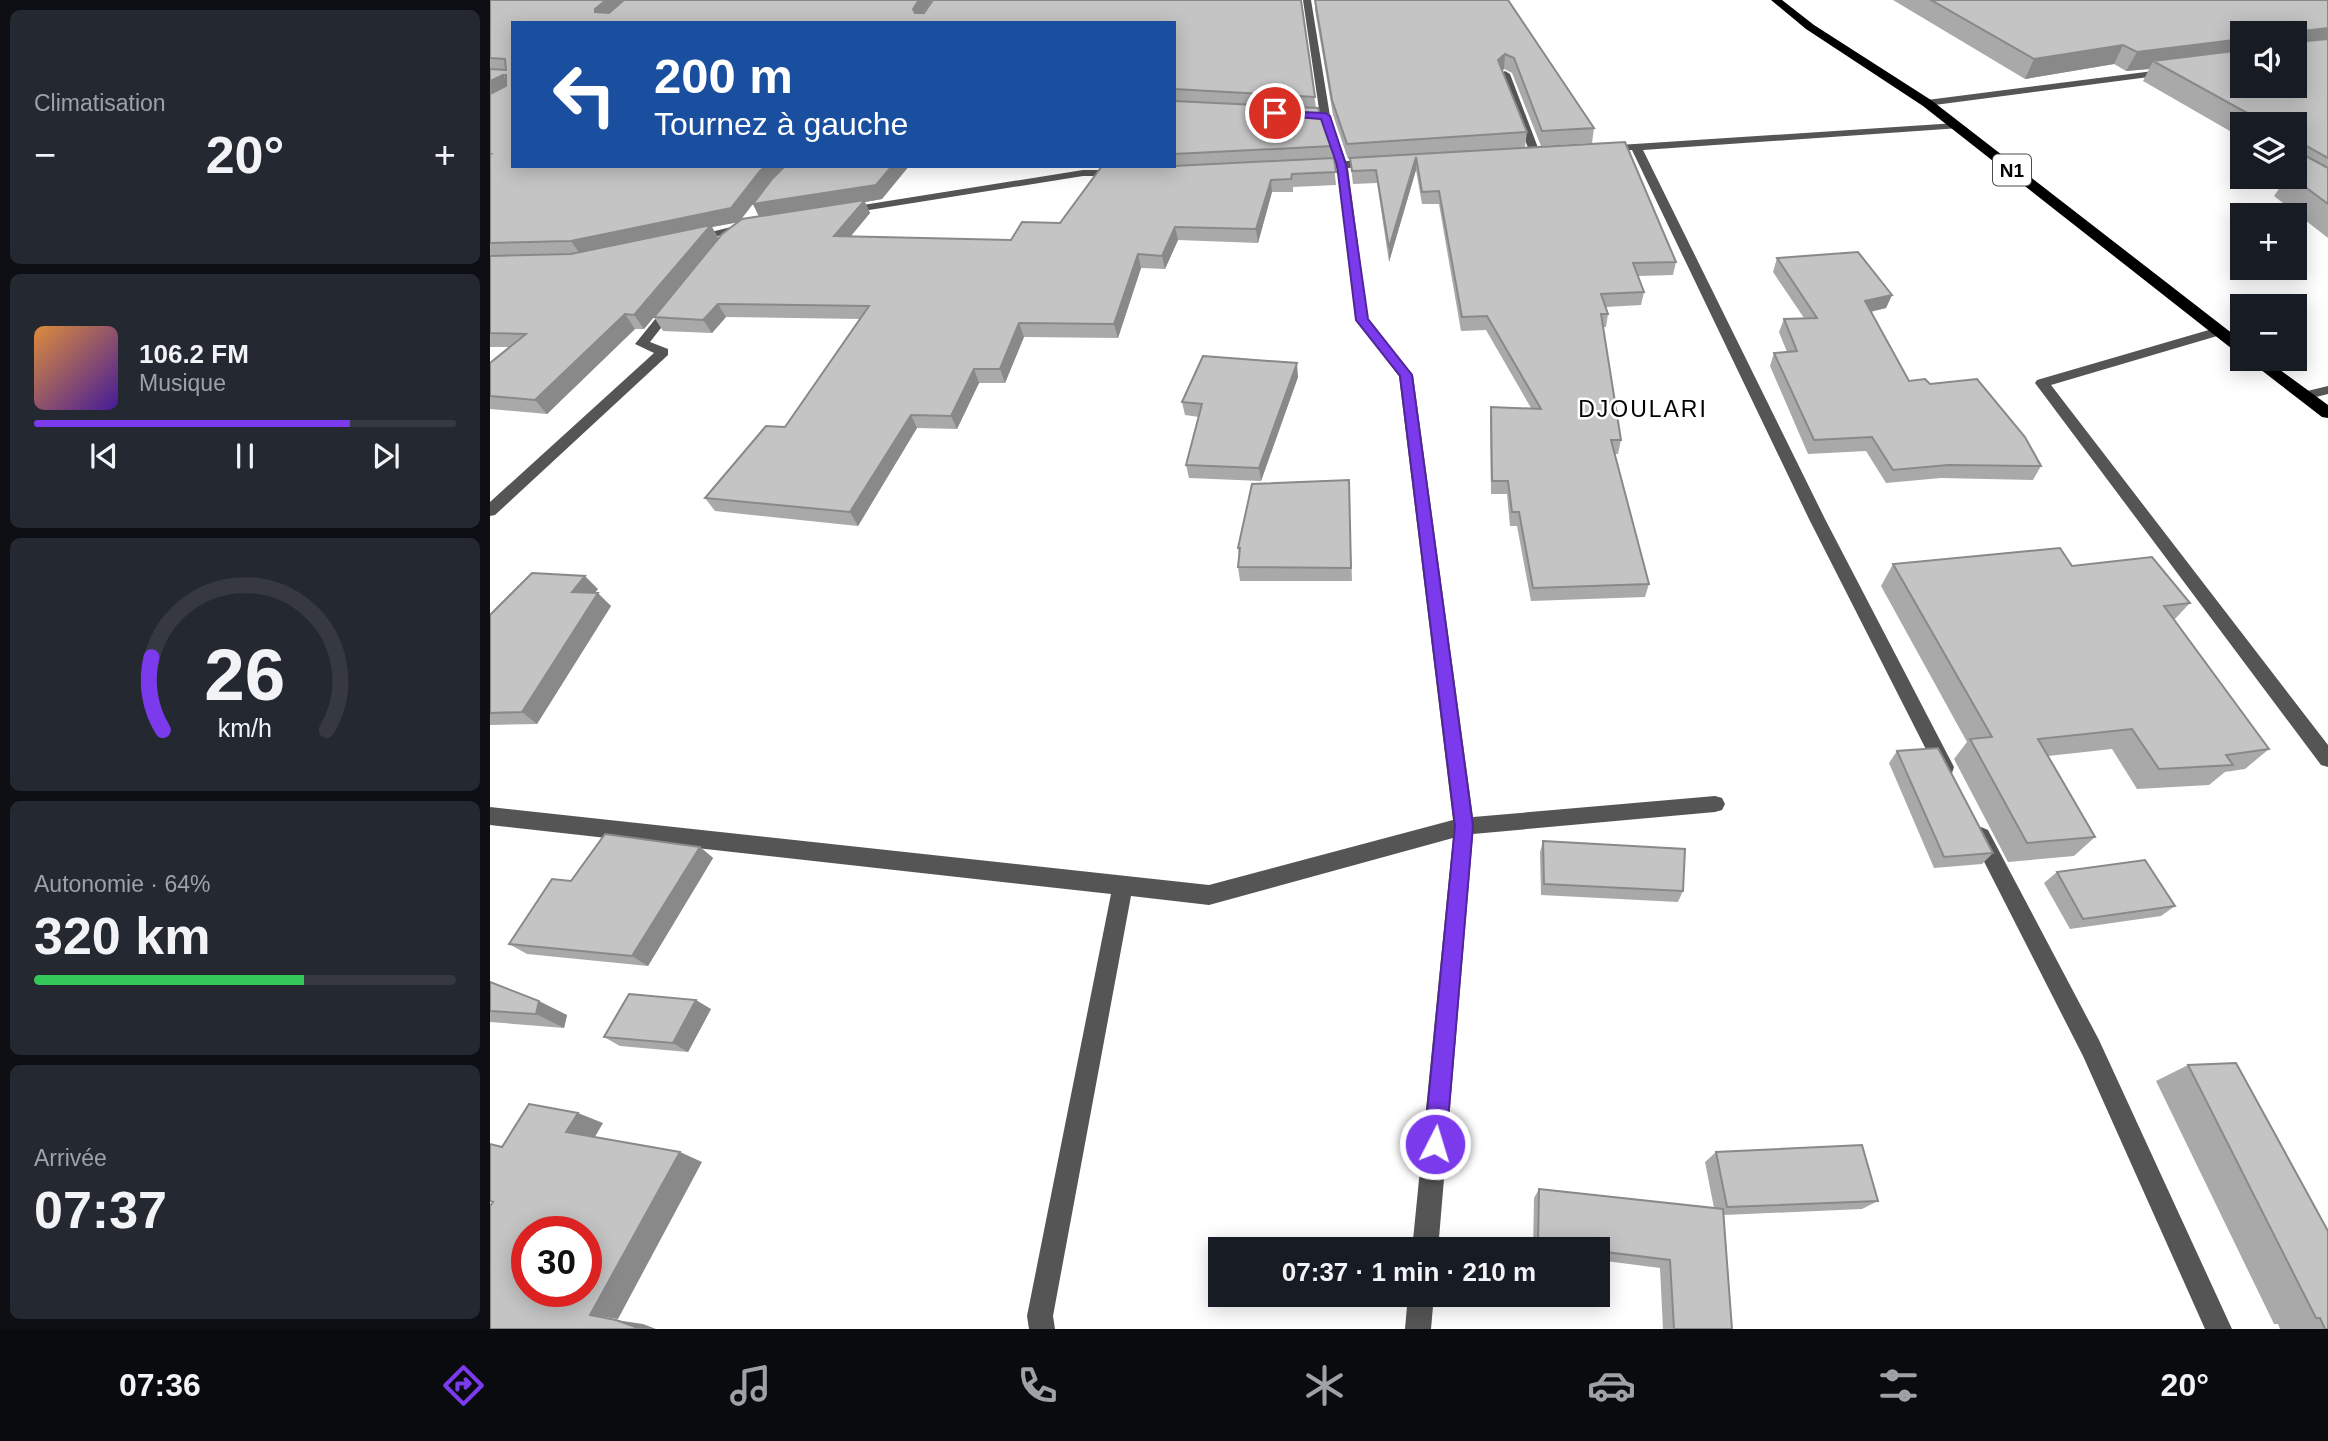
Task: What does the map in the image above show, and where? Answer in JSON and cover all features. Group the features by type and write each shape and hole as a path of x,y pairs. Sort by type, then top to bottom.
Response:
{"highway":[{"name":"N1","path":"1776,0 1810,27 1927,103 2230,340"},
{"path":"2271,371 2328,413"}],"street":[{"path":"1307,0 1318,116 1342,165 1362,320 1406,375 1464,826 1426,1237"},
{"path":"1927,103 2187,69"},
{"path":"1505,74 1535,153"},
{"path":"1586,150 1956,126"},
{"path":"1636,147 1817,519 1951,778"},
{"path":"1522,154 1548,152"},
{"path":"1308,166 1383,163"},
{"path":"826,214 1083,173 1135,173"},
{"path":"677,241 751,223 724,243"},
{"path":"490,511 663,352 642,344 683,293"},
{"path":"2219,331 2042,383 2328,759"},
{"path":"2304,396 2328,390"},
{"path":"490,816 1209,894 1464,826 1715,804"},
{"path":"1970,814 2091,1048 2219,1329"},
{"path":"1042,1329 1040,1316 1123,884"},
{"path":"1418,1329 1420,1307"}],"building":[{"path":"490,0 606,0 595,12 609,13 624,0 919,0 913,9 915,13 924,13 933,0 1301,0 1315,97 1176,89 1176,21 511,21 511,168 764,168 731,208 571,241 490,243 490,94 506,86 506,75 490,81 490,69 506,70 505,59 490,58"},
{"path":"1315,0 1508,0 1594,128 1542,131 1514,58 1505,54 1498,60 1527,132 1347,144 1332,100"},
{"path":"1931,0 2328,0 2328,28 2307,31 2307,21 2230,21 2230,40 2137,52 2123,45 2034,59"},
{"path":"2328,39 2328,158 2307,146 2307,112 2245,112 2153,61 2230,51 2230,98 2307,98 2307,41"},
{"path":"1176,101 1318,108 1332,146 1176,154"},
{"path":"1625,142 1676,262 1633,263 1644,292 1601,294 1608,314 1601,314 1621,440 1611,440 1649,584 1533,588 1519,512 1512,512 1508,481 1492,481 1491,407 1541,409 1487,316 1462,317 1439,191 1422,192 1416,157 1389,248 1376,170 1352,171 1350,158"},
{"path":"2307,157 2328,168 2328,204 2307,188"},
{"path":"1334,158 1336,172 1292,174 1291,179 1271,180 1256,229 1175,227 1162,256 1138,254 1114,324 1019,323 1000,369 974,369 951,416 911,415 850,512 705,498 766,426 785,427 869,306 718,304 703,320 654,317 722,234 742,219 865,200 834,236 1011,240 1022,222 1060,223 1101,168"},
{"path":"783,168 890,168 876,185 753,204"},
{"path":"711,225 634,315 625,314 535,400 490,396 490,363 526,334 490,333 490,256 571,254"},
{"path":"1858,252 1892,295 1865,301 1909,381 1925,379 1930,384 1977,379 2025,437 2041,466 1948,465 1893,470 1872,437 1814,440 1774,353 1797,351 1784,319 1817,318 1777,258"},
{"path":"1203,356 1297,363 1259,468 1186,465 1202,404 1182,402"},
{"path":"1349,480 1351,568 1238,567 1238,548 1252,484"},
{"path":"2060,548 2072,566 2152,557 2190,603 2164,606 2269,749 2226,755 2233,765 2159,769 2132,729 2038,739 2095,837 2027,843 1970,739 1992,737 1893,564"},
{"path":"532,573 585,576 572,592 598,593 522,712 490,713 490,615"},
{"path":"1938,748 1993,853 1944,857 1897,751"},
{"path":"605,834 700,847 632,956 509,944 552,879 571,881"},
{"path":"1543,841 1685,849 1683,891 1544,884"},
{"path":"2145,860 2175,906 2083,919 2057,872"},
{"path":"490,982 539,1001 536,1014 490,1011"},
{"path":"629,994 696,1000 673,1043 604,1037"},
{"path":"2236,1063 2328,1231 2328,1329 2325,1329 2320,1318 2316,1318 2188,1065"},
{"path":"529,1104 578,1113 566,1132 680,1152 602,1293 602,1216 511,1216 511,1307 594,1307 590,1315 641,1329 490,1329 490,1206 493,1202 490,1201 490,1144 502,1147"},
{"path":"1862,1145 1878,1201 1727,1207 1716,1152"},
{"path":"1539,1189 1723,1209 1732,1329 1674,1329 1670,1260 1610,1252 1610,1237 1538,1237"}],"district":[{"name":"DJOULARI","path":"1643,409"}],"route":[{"path":"1275,113 1325,116 1342,165 1362,320 1406,375 1464,826 1435,1144"}]}
